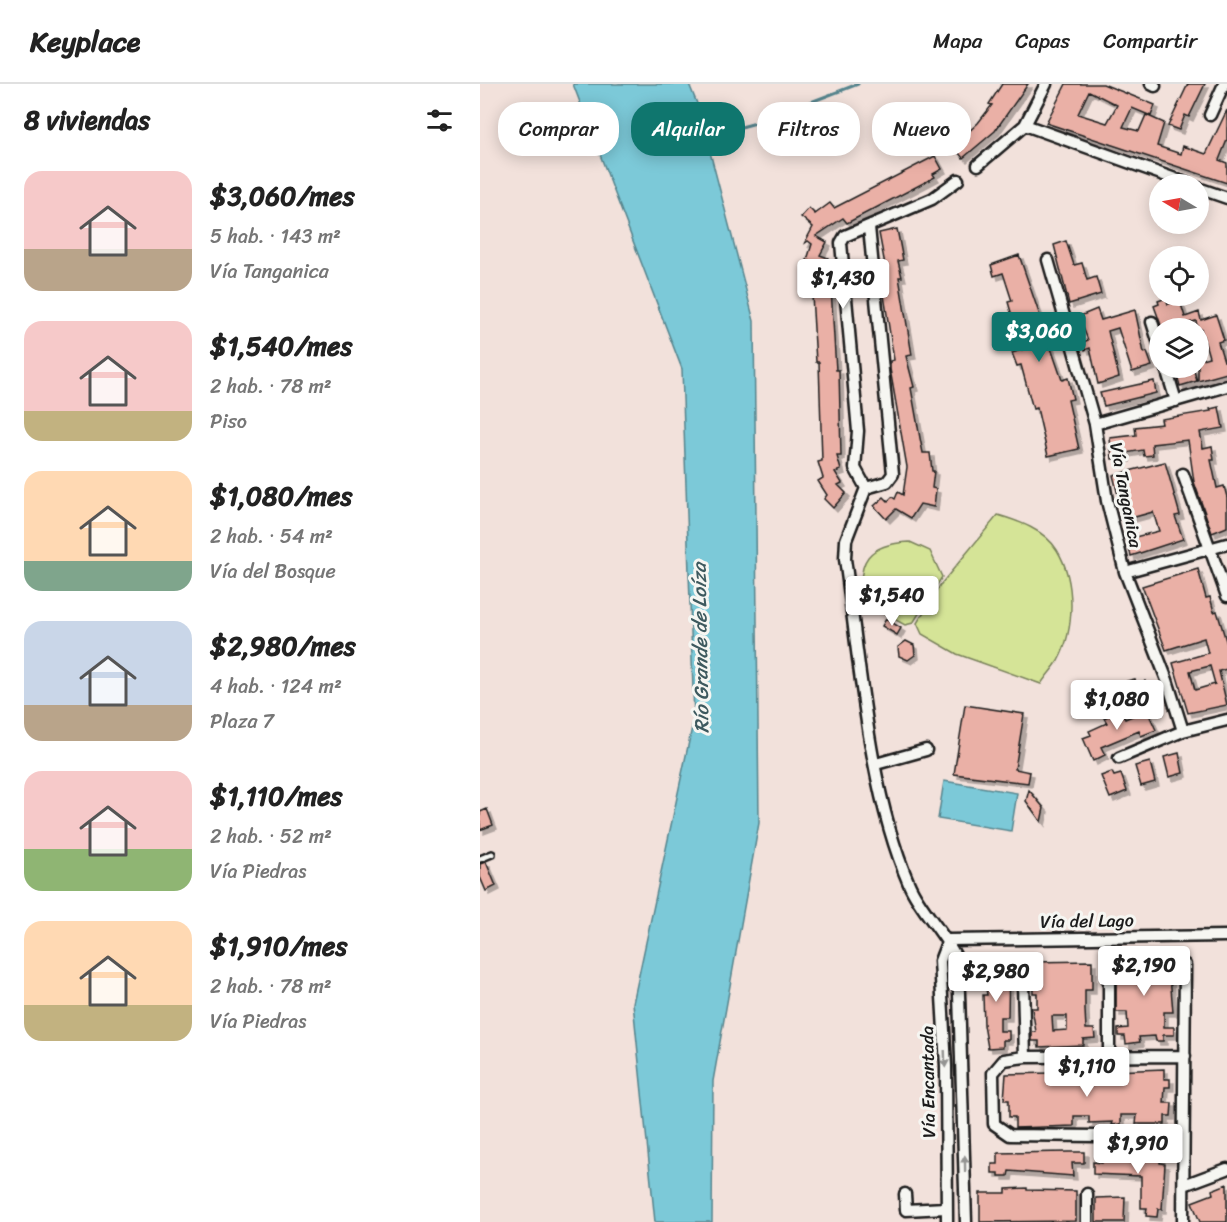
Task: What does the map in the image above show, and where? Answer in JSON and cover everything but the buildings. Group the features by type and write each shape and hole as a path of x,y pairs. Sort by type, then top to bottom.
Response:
{"street":[{"path":"978,165 1025,125 1046,84"},
{"path":"1210,115 1224,84"},
{"path":"1025,125 1161,174"},
{"path":"948,939 910,887 885,819 876,764 845,559 846,540 866,488 855,468 858,431 841,243 845,236 932,199 958,180"},
{"path":"1209,192 1227,198"},
{"path":"866,488 887,482 893,474 869,227"},
{"name":"Vía Tanganica","path":"1048,260 1095,424 1107,501 1125,572 1167,680 1183,731"},
{"path":"1169,378 1176,401"},
{"path":"1095,424 1227,386"},
{"path":"1183,474 1227,596"},
{"path":"1125,572 1227,544"},
{"path":"1119,758 1183,731 1227,720"},
{"path":"876,764 926,750"},
{"name":"Vía del Lago","path":"948,939 1227,936"},
{"name":"Vía Encantada","path":"947,1222 946,1066 940,961 948,939"},
{"name":"Vía Encantada","path":"948,939 958,961 966,1222"},
{"path":"1183,1222 1185,965"},
{"path":"1109,976 1109,1056"},
{"path":"1023,983 1025,1057"},
{"path":"1182,1137 1010,1135 994,1124 993,1073 1004,1060 1025,1057 1185,1056"},
{"path":"1184,1185 1227,1169"},
{"path":"905,1194 906,1210 946,1208"},
{"path":"1087,1194 1087,1222"}],"lane":[{"path":"480,859 492,854"}],"green space":[{"path":"998,515 1022,523 1046,537 1057,550 1068,576 1071,605 1068,635 1058,661 1041,684 957,654 922,634 917,623 941,584"},
{"path":"910,542 930,551 942,577 913,623 905,625 863,602 861,575 868,557 875,551 884,546"}],"water":[{"name":"Río Grande de Loíza","path":"573,84 689,84 696,102 631,102 631,156 711,156 754,321 759,823 713,1081 712,1222 655,1222 633,1003 694,718 682,369 601,156 619,156 619,102 580,102"},
{"path":"944,781 1017,793 1011,831 938,819"}],"waterway":[{"path":"745,126 858,84"}]}
